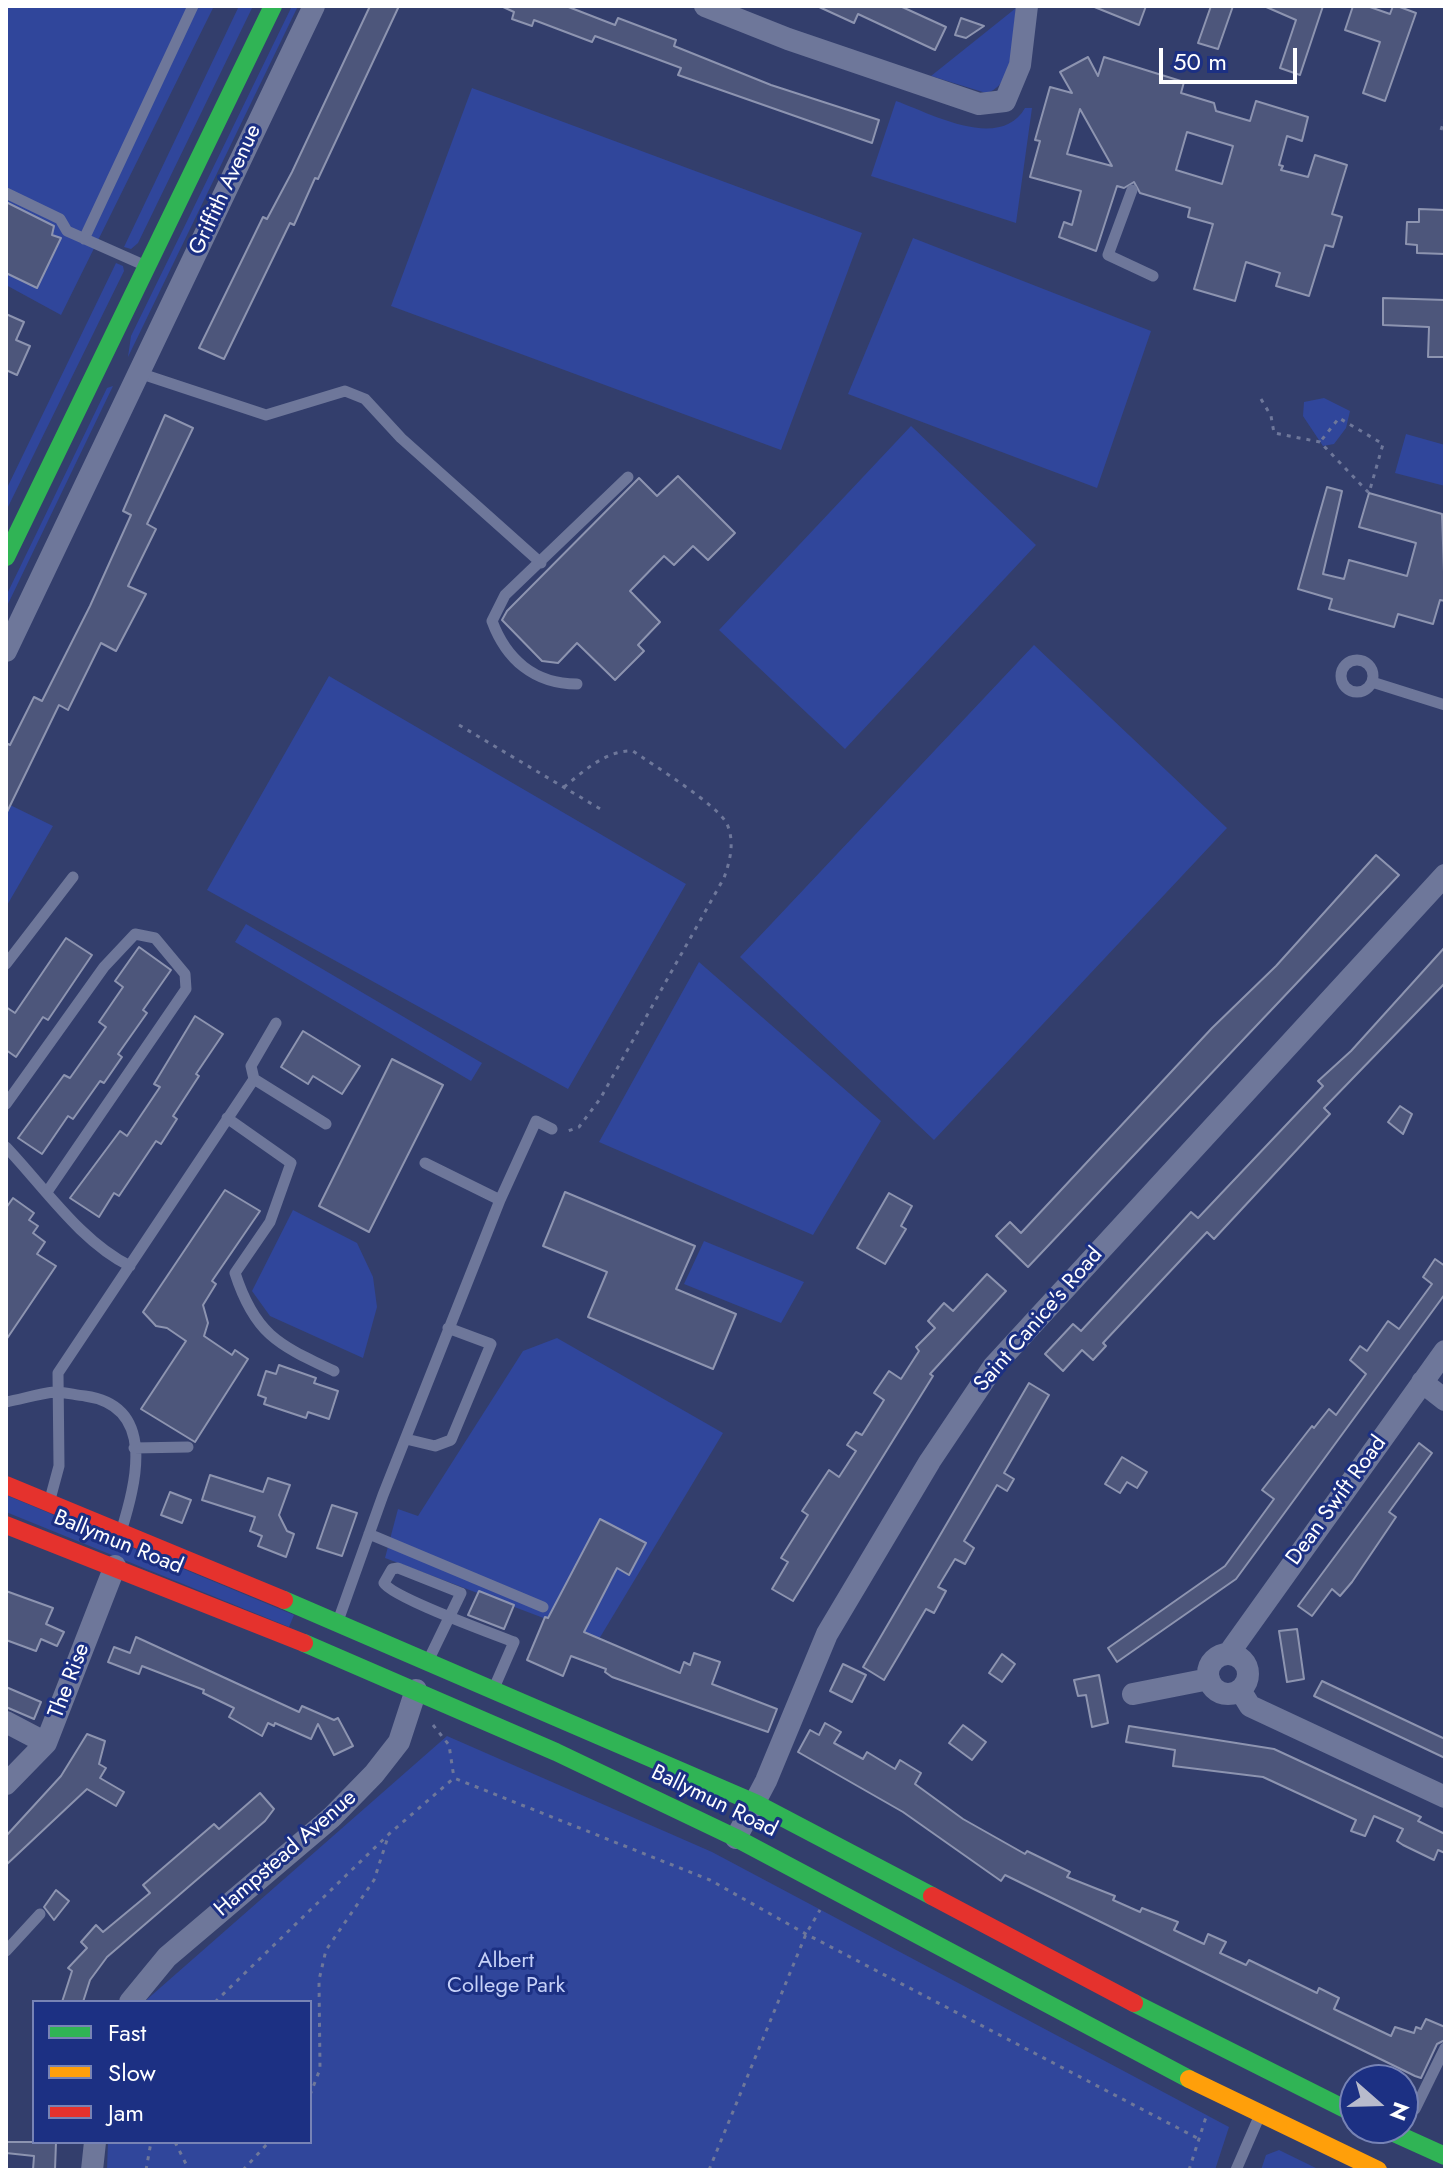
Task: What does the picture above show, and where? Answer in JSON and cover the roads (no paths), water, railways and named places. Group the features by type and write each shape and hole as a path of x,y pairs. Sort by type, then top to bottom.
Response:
{"main road":[{"name":"Griffith Avenue","path":"6,557 11,532 100,362 273,6"},
{"name":"Ballymun Road","path":"6,1485 48,1505 338,1621 755,1803 1229,2053 1339,2106"},
{"name":"Ballymun Road","path":"6,1525 115,1566 416,1690 736,1838 1259,2117 1378,2170"},
{"path":"416,1690 429,1660"},
{"path":"1418,2144 1445,2156"}],"street":[{"name":"Griffith Avenue","path":"6,651 314,6"},
{"path":"705,6 788,39 979,104 993,105 1005,101 1017,75 1027,6"},
{"path":"100,362 124,373 139,373"},
{"name":"Saint Canice's Road","path":"736,1838 755,1803 827,1634 930,1461 993,1367 1445,875"},
{"name":"Dean Swift Road","path":"1229,1653 1445,1351"},
{"path":"1422,1382 1445,1400"},
{"name":"The Rise","path":"6,1784 46,1743 115,1566"},
{"path":"1229,1653 1247,1665 1248,1681 1240,1690 1221,1693 1209,1679 1213,1659 1229,1653"},
{"path":"1133,1694 1209,1679"},
{"name":"Hampstead Avenue","path":"132,2000 167,1957 332,1817 374,1774 399,1742 416,1690"},
{"path":"1240,1690 1250,1706 1445,1797"},
{"path":"6,1722 46,1743"},
{"path":"92,2170 95,2144"}],"lane":[{"path":"84,239 193,6"},
{"path":"1132,190 1108,255 1153,276"},
{"path":"6,193 60,219 67,231 146,266"},
{"path":"139,373 266,415 345,391 365,399 401,438 541,563"},
{"path":"577,684 547,679 515,661 500,641 492,621 505,595 628,477"},
{"path":"1372,682 1445,705"},
{"path":"6,964 73,877"},
{"path":"6,1104 104,967 135,934 155,938 185,974 186,989 47,1192"},
{"path":"276,1023 251,1066 254,1079 326,1124"},
{"path":"48,1505 59,1466 58,1373 254,1079"},
{"path":"227,1118 291,1163 270,1222 235,1273 243,1296 278,1344 334,1371"},
{"path":"338,1621 448,1328 500,1200 536,1121 552,1129"},
{"path":"9,1155 110,1256 130,1266"},
{"path":"425,1163 500,1200"},
{"path":"406,1439 435,1446 451,1440 491,1344 448,1328"},
{"path":"6,1402 56,1392 94,1397 121,1409 127,1417 134,1448 132,1497 121,1534"},
{"path":"134,1448 188,1447"},
{"path":"369,1534 543,1607"},
{"path":"429,1660 451,1616 461,1593 398,1568 389,1570 384,1583 390,1591 451,1616 514,1642 494,1688"},
{"path":"6,1951 40,1914"},
{"path":"1419,2101 1445,2048"},
{"path":"1236,2170 1259,2117"}],"park label":[{"name":"Albert College Park","path":"506,1974"}]}
